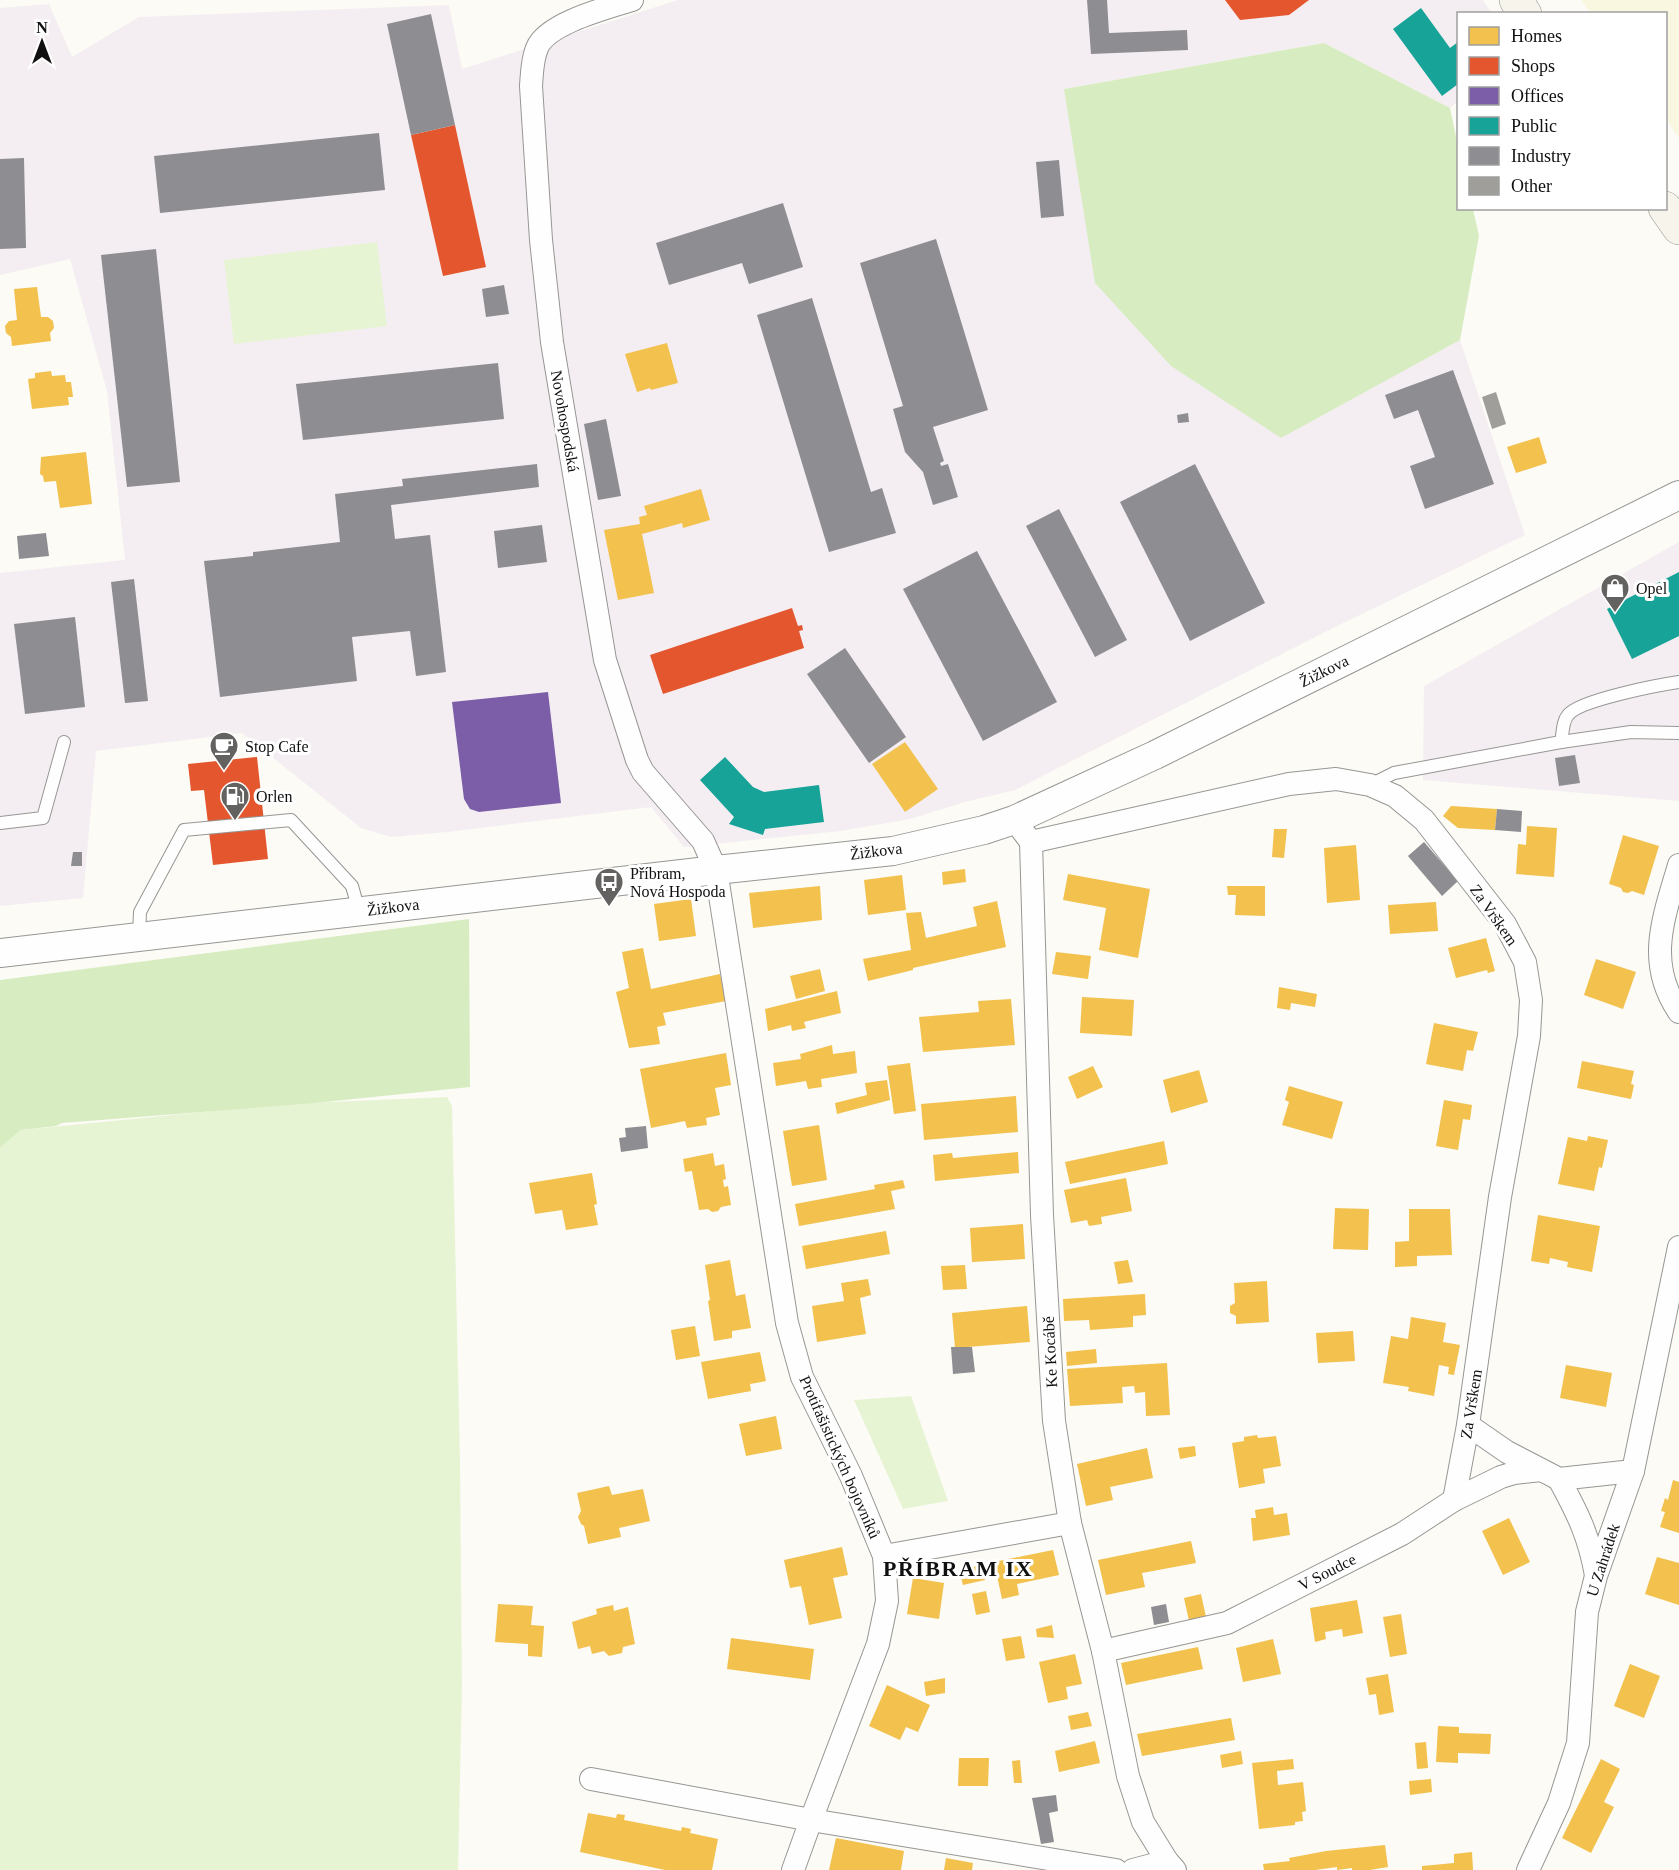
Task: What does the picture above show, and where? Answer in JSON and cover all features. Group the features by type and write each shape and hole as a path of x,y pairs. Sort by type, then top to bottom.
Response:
{"main road":[{"path":"1666,210 1679,228"}],"street":[{"name":"Novohospodská","path":"632,0 579,18 552,31 537,46 531,86 542,251 552,342 605,660 636,760 643,772 703,841 716,870"},
{"name":"Žižkova","path":"0,953 893,851 974,832 1022,831 1155,755 1679,495"},
{"name":"Za Vrškem","path":"1022,831 1289,784 1336,779 1370,785 1395,796 1424,820 1505,924 1525,962 1531,1000 1529,1036 1500,1197 1468,1425 1454,1500"},
{"name":"Ke Kocábě","path":"1022,831 1054,1421 1070,1522 1103,1651 1128,1776 1143,1822 1171,1866"},
{"path":"1679,865 1663,919 1660,946 1661,972 1670,999 1679,1012"},
{"name":"Protifašistických bojovníků","path":"716,870 787,1323 802,1377 851,1476 884,1556 887,1600 878,1644 794,1870"},
{"name":"U Zahrádek","path":"1528,1870 1559,1803 1578,1743 1587,1612 1596,1576 1633,1471 1679,1247"},
{"path":"1468,1425 1507,1452 1550,1475 1578,1512 1591,1547 1596,1576"},
{"name":"V Soudce","path":"1103,1651 1227,1623 1402,1534 1454,1500 1501,1477 1514,1473 1550,1475 1633,1471"},
{"path":"884,1556 1070,1522"},
{"path":"591,1779 811,1820 1116,1870"},
{"path":"1133,1870 1171,1866"}],"lane":[{"path":"1561,742 1568,714 1584,705 1646,687 1679,682"},
{"path":"1370,785 1394,773 1561,742 1631,732 1679,734"},
{"path":"1,825 43,818 64,741"},
{"path":"139,938 140,912 184,830 291,820 352,886 359,911"}],"shaded area":[{"path":"678,0 1483,0 1491,12 1457,12 1457,102 1450,108 1324,43 1064,89 1281,437 1460,340 1525,535 1335,627 1015,790 910,819 841,831 684,847 651,807 391,837 361,828 242,733 96,751 83,898 0,906 0,573 125,560 107,391 70,259 0,275 0,8 49,4 72,57 139,17 449,5 462,69"},
{"path":"1581,0 1679,0 1679,138 1667,120 1667,12 1590,12"},
{"name":"Opel","path":"1679,542 1679,801 1423,780 1424,686"}],"green space":[{"path":"1324,43 1450,108 1457,141 1457,210 1473,210 1479,236 1460,340 1281,438 1171,366 1095,283 1064,89"},
{"path":"377,242 387,326 234,344 224,260"},
{"path":"469,919 470,1087 315,1103 62,1123 56,1126 21,1130 0,1148 0,980"},
{"path":"447,1097 452,1106 460,1460 462,1686 458,1870 0,1870 0,1148 21,1130 283,1104"},
{"path":"911,1396 948,1501 903,1509 854,1400"}],"building: Homes":[{"path":"37,287 41,317 48,317 53,321 51,341 12,346 11,337 6,333 5,326 9,321 17,320 14,289"},
{"path":"667,343 678,383 637,392 625,354"},
{"path":"51,371 52,376 65,375 66,382 71,382 73,397 68,397 69,405 32,409 28,379 35,378 35,373"},
{"path":"1539,437 1547,463 1516,473 1507,447"},
{"path":"86,452 92,504 60,508 56,481 44,482 40,474 41,457"},
{"path":"701,489 710,520 683,528 682,523 642,534 654,593 618,600 604,530 640,524 639,517 647,515 644,506"},
{"path":"905,742 938,789 905,812 872,764"},
{"path":"1451,806 1497,809 1495,830 1458,828 1443,816"},
{"path":"1527,826 1557,828 1554,877 1516,874 1518,844 1526,845"},
{"path":"1274,829 1287,829 1284,858 1272,857"},
{"path":"1623,835 1659,846 1644,895 1632,891 1623,892 1621,888 1609,884"},
{"path":"1356,845 1360,900 1327,903 1324,848"},
{"path":"965,869 966,882 943,885 942,872"},
{"path":"1068,874 1150,889 1138,958 1099,950 1106,908 1063,900"},
{"path":"902,875 906,910 868,915 864,880"},
{"path":"820,886 822,920 753,928 749,893"},
{"path":"1227,886 1265,886 1265,916 1235,915 1236,895 1228,895"},
{"path":"691,899 696,936 659,941 654,904"},
{"path":"997,901 1006,947 913,968 913,970 868,981 863,959 911,950 906,913 921,912 926,938 977,926 973,907"},
{"path":"1436,902 1438,931 1390,934 1388,905"},
{"path":"1486,938 1495,971 1488,973 1487,970 1456,978 1448,948"},
{"path":"643,948 651,989 720,974 726,1001 663,1013 666,1025 657,1027 660,1044 629,1048 616,992 629,988 622,952"},
{"path":"1056,952 1091,956 1088,979 1052,974"},
{"path":"1596,959 1636,972 1623,1009 1584,995"},
{"path":"820,969 825,991 796,999 790,976"},
{"path":"1279,987 1317,994 1315,1007 1291,1003 1290,1010 1277,1008"},
{"path":"837,991 841,1013 804,1022 806,1028 792,1031 791,1025 768,1031 765,1009"},
{"path":"1082,997 1134,1000 1132,1036 1080,1033"},
{"path":"1011,999 1015,1045 923,1052 919,1017 979,1012 978,1001"},
{"path":"1434,1023 1478,1032 1473,1051 1467,1050 1463,1071 1426,1064"},
{"path":"832,1045 833,1054 855,1051 857,1073 821,1079 822,1087 808,1089 806,1081 776,1086 773,1063 801,1059 800,1054"},
{"path":"726,1053 731,1085 715,1088 720,1115 706,1118 707,1125 687,1128 685,1121 651,1128 640,1069"},
{"path":"1582,1061 1634,1071 1631,1099 1577,1088"},
{"path":"910,1063 916,1111 894,1114 887,1066"},
{"path":"1093,1066 1103,1087 1077,1099 1068,1077"},
{"path":"1199,1070 1208,1102 1171,1113 1163,1080"},
{"path":"887,1080 890,1100 837,1114 835,1103 867,1095 865,1083"},
{"path":"1289,1086 1343,1102 1332,1139 1282,1125 1289,1102 1285,1100"},
{"path":"1016,1096 1018,1132 924,1140 921,1104"},
{"path":"1444,1100 1472,1105 1470,1120 1463,1119 1458,1150 1436,1146"},
{"path":"819,1125 827,1180 792,1186 783,1131"},
{"path":"1588,1136 1608,1140 1594,1191 1558,1184 1568,1137 1587,1141"},
{"path":"1164,1141 1168,1164 1070,1184 1065,1162"},
{"path":"1018,1152 1019,1173 935,1181 933,1155 952,1153 953,1158"},
{"path":"713,1153 715,1166 724,1164 726,1179 723,1180 724,1187 728,1186 731,1205 712,1212 708,1209 699,1210 692,1171 685,1172 683,1159"},
{"path":"592,1173 598,1225 566,1230 562,1210 535,1214 529,1183"},
{"path":"1126,1178 1132,1211 1101,1217 1102,1224 1089,1226 1087,1220 1071,1223 1064,1190"},
{"path":"903,1180 905,1188 891,1191 895,1209 799,1226 795,1204 875,1189 874,1185"},
{"path":"1335,1208 1369,1209 1368,1250 1333,1249"},
{"path":"1409,1209 1450,1209 1452,1255 1417,1256 1417,1266 1395,1267 1395,1242 1409,1241"},
{"path":"1538,1215 1600,1226 1592,1272 1567,1267 1568,1262 1550,1258 1549,1264 1531,1261"},
{"path":"1023,1224 1025,1259 972,1262 970,1228"},
{"path":"886,1231 890,1254 806,1269 802,1246"},
{"path":"730,1260 736,1296 745,1294 751,1328 732,1331 732,1338 714,1341 705,1265"},
{"path":"1128,1260 1133,1282 1118,1284 1114,1262"},
{"path":"965,1265 967,1289 943,1290 941,1266"},
{"path":"868,1279 871,1295 860,1298 866,1334 817,1342 812,1306 844,1301 841,1283"},
{"path":"1267,1281 1269,1322 1236,1324 1236,1316 1230,1313 1230,1306 1235,1303 1234,1283"},
{"path":"1145,1294 1146,1315 1133,1316 1133,1327 1090,1330 1089,1320 1064,1321 1063,1299"},
{"path":"1027,1306 1030,1342 955,1348 952,1313"},
{"path":"1411,1317 1446,1323 1443,1342 1460,1345 1454,1375 1448,1374 1449,1367 1439,1365 1434,1396 1408,1391 1409,1387 1383,1383 1391,1336 1408,1339"},
{"path":"695,1326 700,1356 676,1360 671,1330"},
{"path":"1353,1331 1355,1361 1318,1363 1316,1333"},
{"path":"1096,1349 1097,1363 1067,1366 1066,1352"},
{"path":"760,1352 766,1381 750,1384 751,1391 708,1399 701,1362"},
{"path":"1167,1363 1170,1415 1146,1416 1145,1392 1135,1393 1134,1386 1122,1387 1123,1403 1070,1406 1067,1369"},
{"path":"1566,1365 1612,1373 1606,1407 1560,1398"},
{"path":"776,1416 782,1449 746,1456 739,1424"},
{"path":"1257,1435 1258,1438 1276,1436 1281,1466 1263,1469 1265,1483 1239,1488 1232,1443 1244,1441 1244,1437"},
{"path":"1195,1446 1196,1456 1180,1459 1178,1448"},
{"path":"1147,1448 1153,1478 1110,1487 1113,1500 1086,1506 1077,1464"},
{"path":"1673,1480 1679,1482 1679,1533 1660,1527 1665,1512 1661,1511 1665,1498 1668,1500"},
{"path":"609,1486 612,1495 643,1489 650,1521 619,1528 621,1537 588,1544 584,1526 578,1517 581,1511 577,1493"},
{"path":"1273,1507 1274,1515 1287,1513 1290,1535 1253,1541 1251,1518 1256,1518 1255,1510"},
{"path":"1509,1518 1530,1562 1503,1575 1482,1531"},
{"path":"1191,1541 1196,1563 1142,1573 1145,1587 1106,1595 1098,1560"},
{"path":"842,1547 848,1575 833,1578 842,1618 809,1625 801,1586 790,1588 784,1560"},
{"path":"1053,1550 1059,1575 1017,1584 1019,1595 1002,1599 994,1562"},
{"path":"1657,1557 1679,1563 1679,1605 1645,1594"},
{"path":"982,1565 985,1580 963,1585 959,1570"},
{"path":"913,1578 944,1583 939,1619 907,1614"},
{"path":"986,1591 990,1612 976,1615 972,1594"},
{"path":"1201,1594 1206,1617 1189,1621 1184,1598"},
{"path":"1357,1600 1363,1633 1343,1637 1342,1629 1325,1632 1326,1639 1315,1642 1310,1608"},
{"path":"498,1604 533,1606 531,1625 544,1626 542,1657 528,1656 528,1644 495,1642"},
{"path":"613,1605 614,1611 628,1607 635,1644 623,1647 622,1653 609,1656 604,1651 592,1654 590,1646 578,1649 572,1622 597,1614 596,1609"},
{"path":"1401,1614 1407,1654 1390,1657 1383,1617"},
{"path":"1052,1625 1054,1638 1037,1637 1036,1629"},
{"path":"1021,1636 1025,1658 1006,1661 1002,1639"},
{"path":"731,1638 814,1649 810,1680 727,1669"},
{"path":"1273,1639 1281,1674 1243,1682 1236,1648"},
{"path":"1198,1647 1203,1669 1126,1685 1121,1663"},
{"path":"1075,1654 1082,1684 1066,1687 1068,1699 1048,1703 1039,1662"},
{"path":"1630,1664 1660,1676 1644,1718 1614,1706"},
{"path":"1388,1674 1394,1712 1379,1715 1376,1694 1369,1695 1366,1678"},
{"path":"945,1678 945,1693 926,1696 924,1682"},
{"path":"887,1685 930,1705 918,1732 906,1727 900,1740 869,1726"},
{"path":"1088,1712 1092,1726 1071,1730 1068,1716"},
{"path":"1231,1718 1235,1740 1142,1756 1137,1734"},
{"path":"1438,1726 1459,1727 1459,1733 1491,1734 1490,1754 1458,1753 1458,1763 1436,1762"},
{"path":"1095,1741 1100,1763 1059,1772 1055,1751"},
{"path":"1426,1742 1428,1768 1417,1769 1415,1743"},
{"path":"1241,1751 1243,1764 1222,1768 1220,1755"},
{"path":"959,1758 989,1758 988,1786 958,1786"},
{"path":"1293,1759 1294,1769 1277,1771 1278,1785 1303,1782 1306,1811 1302,1812 1303,1821 1295,1822 1295,1825 1259,1829 1252,1763"},
{"path":"1601,1759 1620,1769 1604,1802 1614,1807 1591,1853 1562,1838"},
{"path":"1020,1760 1022,1783 1014,1783 1012,1761"},
{"path":"1431,1779 1432,1792 1410,1795 1409,1781"},
{"path":"588,1813 616,1818 617,1814 625,1815 624,1820 681,1831 682,1827 691,1829 690,1833 718,1839 712,1870 665,1870 580,1852"},
{"path":"836,1838 904,1851 901,1870 829,1870"},
{"path":"1385,1845 1388,1867 1370,1870 1352,1870 1352,1868 1337,1870 1337,1867 1315,1870 1264,1870 1263,1864 1290,1861 1289,1858 1326,1851"},
{"path":"1472,1852 1473,1870 1422,1870 1422,1866 1454,1863 1454,1854"},
{"path":"946,1858 973,1863 972,1870 944,1870"}],"building: Shops":[{"path":"1225,0 1309,0 1289,15 1240,20"},
{"path":"455,125 486,267 443,276 411,135"},
{"path":"792,608 798,626 802,625 803,630 799,631 804,648 663,694 650,655"},
{"path":"257,757 268,859 213,865 204,790 191,791 188,764"}],"building: Offices":[{"path":"548,692 561,803 479,812 470,809 464,799 452,702"}],"building: Public":[{"path":"1421,8 1450,48 1457,43 1457,85 1442,96 1393,29"},
{"path":"1679,572 1679,636 1632,659 1607,609"},
{"path":"725,757 753,787 764,792 819,785 824,822 765,829 763,835 729,824 734,817 700,780"}],"building: Industry":[{"path":"1087,0 1107,0 1109,33 1187,30 1188,50 1091,54"},
{"path":"431,14 455,125 411,135 387,24"},
{"path":"379,133 385,190 160,213 154,156"},
{"path":"24,158 26,248 0,249 0,159"},
{"path":"1059,160 1064,216 1041,218 1036,162"},
{"path":"783,203 803,267 749,284 742,263 669,285 656,243"},
{"path":"936,239 988,410 933,427 944,461 940,463 941,466 948,464 958,497 933,505 923,472 905,452 893,409 903,406 860,263"},
{"path":"156,249 180,482 127,487 101,255"},
{"path":"504,285 509,314 486,317 482,289"},
{"path":"812,298 871,492 882,488 896,533 829,552 757,315"},
{"path":"498,363 504,419 303,440 296,384"},
{"path":"1453,370 1494,484 1425,509 1410,466 1435,457 1418,410 1394,419 1385,395"},
{"path":"1188,413 1189,422 1178,423 1177,415"},
{"path":"606,419 621,496 598,500 584,424"},
{"path":"537,464 539,487 391,505 395,539 430,535 446,672 416,676 410,631 352,637 357,681 220,697 204,561 253,556 253,552 340,542 335,494 403,486 402,479"},
{"path":"1195,464 1265,603 1190,641 1120,502"},
{"path":"1059,509 1127,640 1095,657 1026,526"},
{"path":"542,525 547,562 498,568 494,531"},
{"path":"46,533 49,556 19,559 17,536"},
{"path":"977,551 1057,702 983,741 903,589"},
{"path":"134,579 148,701 125,703 111,582"},
{"path":"75,617 85,707 25,714 14,624"},
{"path":"845,648 906,737 869,763 807,674"},
{"path":"1575,755 1580,783 1559,786 1555,758"},
{"path":"1497,809 1522,811 1521,832 1495,830"},
{"path":"1424,842 1458,881 1442,896 1408,856"},
{"path":"73,852 82,852 82,866 71,866"},
{"path":"646,1126 648,1148 621,1152 619,1138 626,1137 625,1128"},
{"path":"951,1347 972,1347 975,1372 953,1374"},
{"path":"1166,1604 1169,1622 1154,1625 1151,1607"},
{"path":"1056,1795 1058,1811 1049,1813 1054,1842 1041,1844 1032,1798"}],"building: Other":[{"path":"1496,392 1506,424 1492,429 1482,397"}],"place":[{"name":"Opel","path":"1615,614"},
{"name":"Stop Cafe","path":"224,772"},
{"name":"Orlen","path":"235,822"},
{"name":"Příbram, Nová Hospoda","path":"609,908"}],"district":[{"name":"PŘÍBRAM IX","path":"958,1568"}]}
